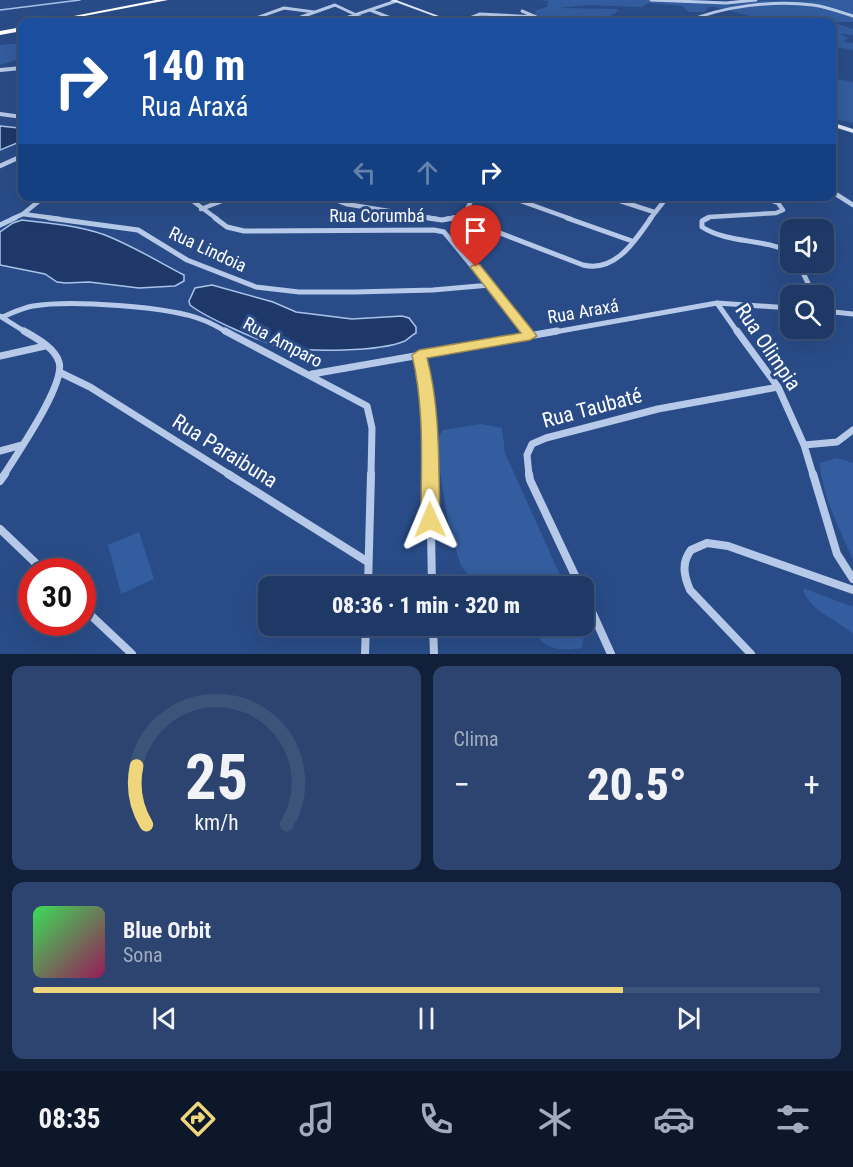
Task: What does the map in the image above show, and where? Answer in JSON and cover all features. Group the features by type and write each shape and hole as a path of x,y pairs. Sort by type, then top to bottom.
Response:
{"highway":[{"path":"68,18 165,0"},
{"path":"76,18 172,0"},
{"path":"0,32 18,29"}],"main road":[{"path":"385,0 442,18"},
{"path":"393,1 435,18"},
{"path":"836,124 853,129"}],"street":[{"path":"651,0 726,3 756,0 771,5"},
{"path":"344,18 393,1"},
{"path":"809,4 818,1"},
{"path":"698,18 709,14 771,5 809,4 853,16"},
{"path":"298,18 335,6 362,18"},
{"path":"256,18 284,8 314,12"},
{"path":"370,9 391,18"},
{"path":"470,18 480,14 536,17 522,11"},
{"path":"0,70 18,68"},
{"path":"0,114 18,116"},
{"path":"0,166 18,158"},
{"path":"836,194 853,205"},
{"path":"0,225 23,214 39,201"},
{"name":"Rua Corumbá","path":"192,201 227,227 244,231 437,230 452,239 530,336"},
{"path":"201,208 221,201"},
{"path":"338,201 442,220 461,217 590,267 606,266 632,241 664,201"},
{"path":"461,217 471,201"},
{"path":"521,201 632,241"},
{"path":"620,201 654,212"},
{"path":"773,201 778,203 783,210 776,213 709,217 702,221 702,227 716,235 769,243 780,248"},
{"name":"Rua Lindoia","path":"23,214 138,230 187,260 256,287 299,292 355,292 433,290 490,285"},
{"name":"Rua Araxá","path":"311,374 717,303 780,307"},
{"name":"Rua Olimpia","path":"717,303 778,387 804,445 837,554 853,579"},
{"name":"Rua Amparo","path":"1,316 40,305 94,306 186,314 202,319 311,374 367,406 371,415 368,576"},
{"path":"834,312 853,314"},
{"path":"0,481 55,390 61,373 60,364 45,346 1,316"},
{"path":"0,356 45,346"},
{"path":"419,355 427,386 429,412 432,576"},
{"name":"Rua Paraibuna","path":"61,373 90,387 368,562"},
{"name":"Rua Taubaté","path":"575,576 530,480 527,455 532,444 546,438 658,409 778,387"},
{"path":"804,445 824,447 836,444 853,430"},
{"path":"0,451 22,446"},
{"path":"0,529 30,558"},
{"path":"751,654 690,590 683,578 682,566 685,556 692,548 703,544 730,546 853,590"},
{"path":"594,616 611,654"},
{"path":"96,620 132,654"},
{"path":"365,654 366,636"},
{"path":"433,636 434,654"}],"shaded area":[{"path":"539,0 702,0 726,3 732,1 718,1 853,0 853,22 836,22 836,18 756,18 715,7 708,7 705,12 689,12 682,6 649,3 642,7 586,5 559,8 617,9 618,11 609,17 613,18 529,18 536,13 534,11 547,7 548,1"},
{"path":"836,24 853,29 853,35 840,34 848,38 844,42 853,43 853,50 836,47"},
{"path":"18,43 18,59 0,65 0,45"},
{"path":"836,79 853,82 853,123 836,119"},
{"path":"0,126 18,128 18,143 0,150"},
{"path":"22,220 75,227 105,235 184,275 184,281 175,286 139,288 89,282 66,283 57,282 45,274 0,265 0,232"},
{"path":"212,285 273,302 296,312 352,319 402,316 409,318 416,327 416,333 405,341 393,345 362,349 326,350 282,347 234,329 190,305 189,301 195,288"},
{"path":"481,424 502,428 505,453 560,576 472,576 461,566 449,527 439,465 439,436 443,430"},
{"path":"837,458 853,463 853,560 832,513 821,476 820,463"},
{"path":"139,532 154,579 121,594 108,545"},
{"path":"803,588 853,607 853,634 816,608 805,595"},
{"path":"537,636 584,636 582,648 558,649 540,640"}],"waterway":[{"path":"0,10 80,0"}],"route":[{"path":"430,520 429,412 427,386 419,355 530,336 476,267"}]}
